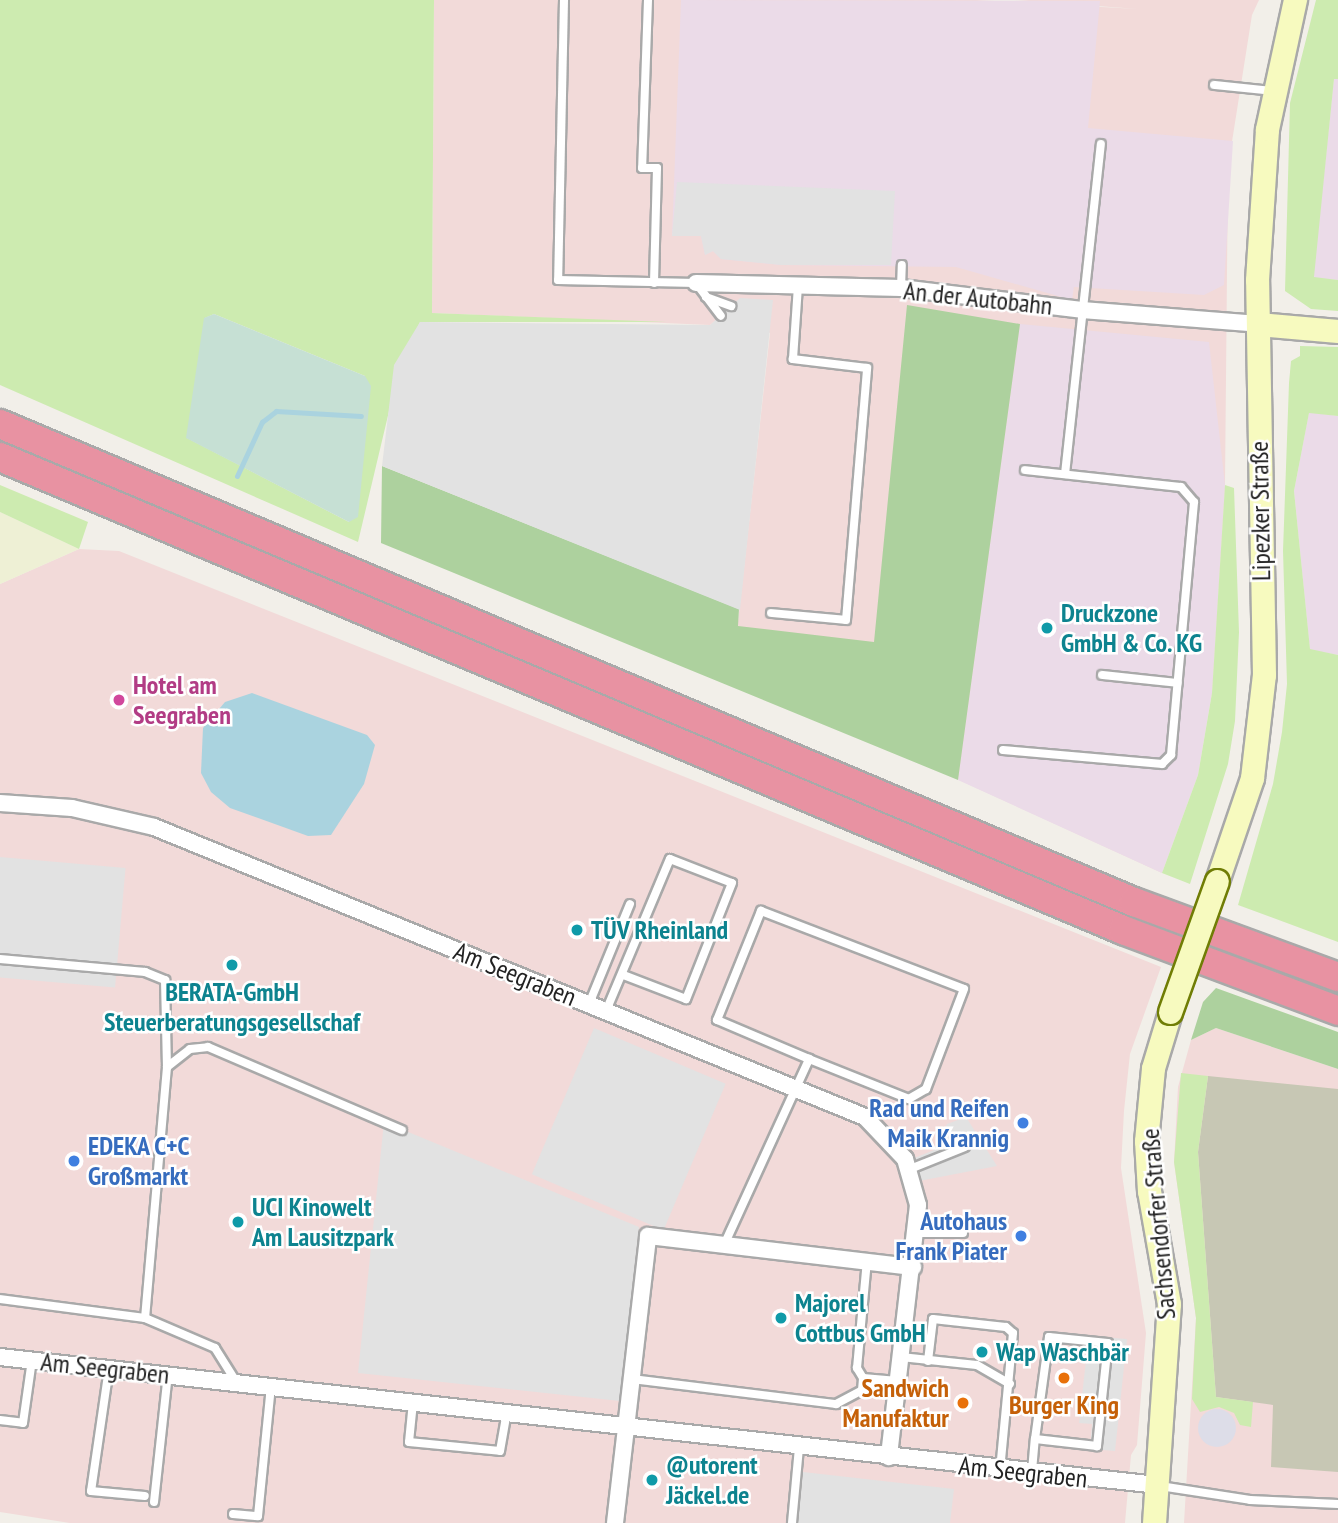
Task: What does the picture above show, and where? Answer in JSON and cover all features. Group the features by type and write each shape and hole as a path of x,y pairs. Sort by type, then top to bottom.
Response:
{"highway":[{"path":"0,424 1134,902 1338,977"},
{"path":"0,457 1123,930 1338,1012"}],"main road":[{"name":"Lipezker Straße","path":"1170,1012 1252,778 1264,676 1258,324 1267,129 1295,0"},
{"path":"1258,324 1338,331"},
{"name":"Sachsendorfer Straße","path":"1154,1523 1169,1304 1149,1191 1146,1141 1153,1068 1170,1012"}],"street":[{"name":"An der Autobahn","path":"701,290 798,285 901,288 1082,310 1258,324"},
{"name":"Am Seegraben","path":"0,803 72,808 154,827 865,1117 890,1140 909,1169 917,1194 913,1267 889,1457"},
{"path":"615,1523 648,1236 913,1267"},
{"name":"Am Seegraben","path":"0,1357 1000,1470 1157,1485"}],"lane":[{"path":"564,0 558,279 654,283 701,290 732,306"},
{"path":"648,0 642,168 657,168 654,283"},
{"path":"1214,85 1274,91"},
{"path":"1065,474 1101,144"},
{"path":"901,288 902,265"},
{"path":"771,614 846,620 866,381 867,368 793,359 798,285"},
{"path":"701,290 722,316"},
{"path":"1003,750 1162,764 1175,743 1194,502 1181,487 1025,470"},
{"path":"1102,675 1178,683"},
{"path":"606,1011 670,859 732,883 686,999 623,975"},
{"path":"589,1004 630,904"},
{"path":"761,911 964,989 926,1088 909,1099 809,1059 717,1020 761,911"},
{"path":"0,959 145,972 165,980 167,1067 145,1318"},
{"path":"167,1067 190,1049 208,1047 402,1130"},
{"path":"724,1245 809,1059"},
{"path":"909,1169 965,1147"},
{"path":"916,1233 962,1233"},
{"path":"632,1379 836,1404 862,1390 863,1378 857,1368 867,1261"},
{"path":"0,1300 145,1318 215,1348 236,1382"},
{"path":"928,1360 933,1319 1006,1327 1014,1339 1000,1470"},
{"path":"1032,1473 1035,1439 1049,1337 1108,1343 1097,1446 1035,1439"},
{"path":"901,1357 977,1365 1010,1384"},
{"path":"0,1420 23,1423 32,1360"},
{"path":"109,1368 91,1491 145,1496"},
{"path":"154,1502 168,1374"},
{"path":"863,1378 898,1381"},
{"path":"233,1514 258,1516 271,1386"},
{"path":"413,1402 408,1442 500,1451 507,1413"},
{"path":"792,1523 799,1447"},
{"path":"1157,1485 1250,1500 1338,1504"}],"shaded area":[{"path":"434,0 975,0 1138,9 1015,0 1259,0 1252,15 1228,167 1225,485 1212,693 1162,873 732,676 770,333 721,316 710,325 432,313"},
{"path":"681,0 1100,1 1088,128 1233,141 1224,285 1204,295 1074,287 1072,300 956,267 781,265 721,259 713,251 705,255 701,236 672,236"},
{"path":"1334,78 1338,79 1338,280 1313,278"},
{"path":"677,182 895,191 891,265 781,265 721,259 713,251 705,255 701,236 672,236"},
{"path":"740,298 773,300 740,610 382,466 394,365 420,322 710,325"},
{"path":"214,314 365,376 371,386 358,517 349,522 186,438 204,318"},
{"path":"1020,324 1209,342 1225,485 1212,693 1198,775 1162,873 958,780"},
{"path":"1309,412 1338,416 1338,655 1310,650 1294,491"},
{"path":"0,512 79,549 0,584"},
{"path":"79,549 119,551 1161,967 1130,1054 1124,1111 1121,1168 1146,1333 1137,1445 1131,1455 1125,1523 70,1523 0,1512 0,584"},
{"path":"0,857 126,868 115,988 0,977"},
{"path":"594,1028 726,1084 664,1230 532,1174"},
{"path":"1216,1028 1338,1069 1338,1523 1184,1523 1196,1318 1174,1162 1178,1087 1191,1040"},
{"path":"1208,1076 1338,1089 1338,1472 1271,1467 1273,1405 1216,1397 1198,1152"},
{"path":"966,1117 997,1166 919,1181 912,1159 934,1150 947,1124"},
{"path":"384,1122 639,1227 620,1401 358,1373"},
{"path":"1102,1337 1127,1339 1115,1451 1090,1449 1092,1424 1079,1423 1086,1360 1100,1361"},
{"path":"1217,1409 1230,1415 1236,1428 1230,1441 1217,1447 1204,1441 1198,1428 1204,1415"},
{"path":"803,1472 954,1489 950,1523 797,1523"}],"green space":[{"path":"0,0 434,0 432,313 667,322 420,322 400,365 358,542 0,385","holes":["214,314 365,376 349,522 187,438 205,318"]},
{"path":"1316,0 1338,0 1338,79 1334,79 1314,277 1338,280 1338,311 1311,309 1285,291 1290,103"},
{"path":"907,305 1020,324 958,780 381,543 382,466 739,609 738,626 874,642"},
{"path":"1300,346 1338,347 1338,416 1309,413 1294,491 1310,649 1338,655 1338,942 1238,905 1273,784 1282,732 1287,684 1283,551 1289,383 1291,361 1300,356"},
{"path":"0,485 88,522 79,549 0,512"},
{"path":"1225,485 1234,488 1239,632 1235,721 1228,764 1190,884 1162,873 1198,775 1212,693"},
{"path":"1216,988 1338,1032 1338,1069 1216,1028 1191,1040 1203,1002"},
{"path":"1181,1073 1208,1076 1198,1152 1216,1397 1253,1402 1251,1427 1240,1425 1234,1413 1219,1407 1200,1412 1192,1399 1196,1318 1174,1162"}],"water":[{"path":"252,693 367,735 375,745 364,784 331,835 308,836 230,808 211,792 201,773 203,728 225,702"}],"waterway":[{"path":"237,476 262,422 276,411 361,416"}],"place":[{"name":"Druckzone GmbH & Co. KG","path":"1047,628"},
{"name":"Hotel am Seegraben","path":"119,700"},
{"name":"TÜV Rheinland","path":"577,930"},
{"name":"BERATA-GmbH Steuerberatungsgesellschaf","path":"232,965"},
{"name":"Rad und Reifen Maik Krannig","path":"1023,1123"},
{"name":"EDEKA C+C Großmarkt","path":"74,1161"},
{"name":"UCI Kinowelt Am Lausitzpark","path":"238,1222"},
{"name":"Autohaus Frank Piater","path":"1021,1236"},
{"name":"Majorel Cottbus GmbH","path":"781,1318"},
{"name":"Wap Waschbär","path":"982,1352"},
{"name":"Burger King","path":"1064,1378"},
{"name":"Sandwich Manufaktur","path":"963,1403"},
{"name":"@utorent Jäckel.de","path":"652,1480"}]}
